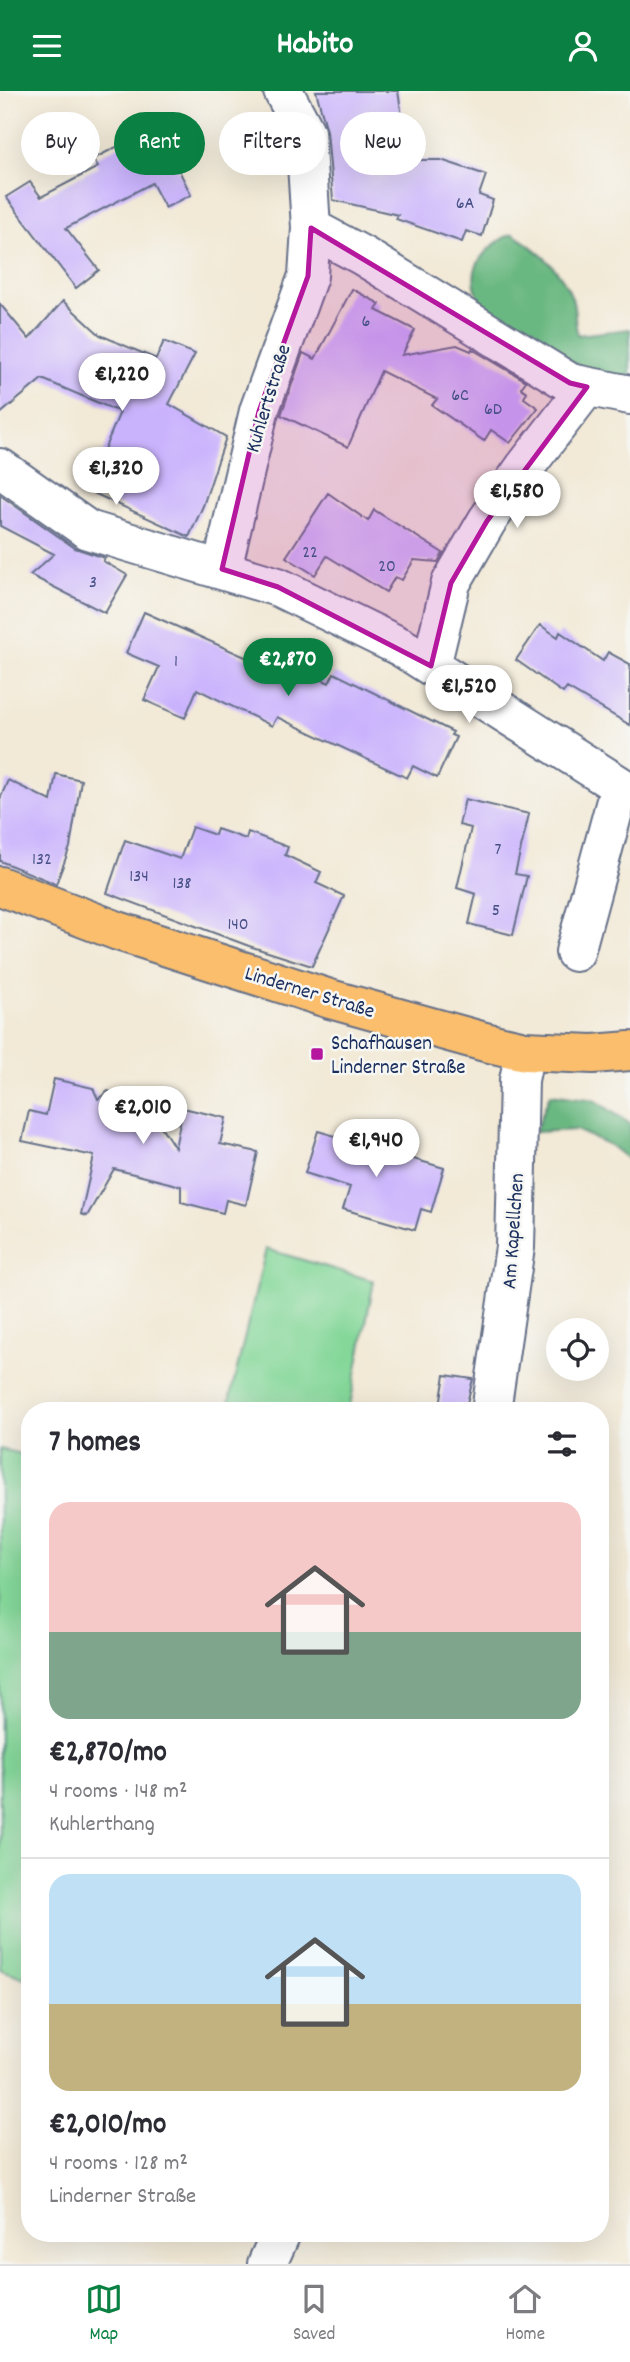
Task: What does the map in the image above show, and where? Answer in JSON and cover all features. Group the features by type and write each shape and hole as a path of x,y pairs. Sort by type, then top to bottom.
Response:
{"main road":[{"name":"Linderner Straße","path":"0,886 118,931 330,999 485,1042 525,1051 593,1054 630,1051"}],"street":[{"name":"Kuhlertstraße","path":"222,569 259,411 308,275 311,228 305,132 283,91"},
{"path":"311,228 363,255 570,383 630,395"},
{"path":"431,666 451,583 487,521 587,387"},
{"path":"0,468 88,530 278,587 401,647 625,787 575,952"},
{"name":"Am Kapellchen","path":"492,1402 515,1247 519,1080 525,1051"},
{"path":"267,2264 277,2242"}],"highlighted area":[{"path":"311,228 570,383 587,387 487,521 451,583 431,666 278,587 222,569 259,411 308,276"}],"green space":[{"path":"513,234 540,253 562,278 572,298 578,335 630,329 630,387 595,376 487,311 475,287 475,271 490,248"},
{"path":"550,1094 595,1100 630,1124 630,1161 610,1145 576,1130 535,1132"},
{"path":"266,1249 374,1281 351,1402 229,1402"},
{"path":"0,1449 21,1454 21,1977 0,1969"}],"building":[{"path":"316,91 398,91 401,112 340,112 340,175 426,175 426,160 441,160 486,175 479,195 493,200 482,236 466,231 462,242 396,219 398,215 333,200 326,112 322,112"},
{"path":"114,148 114,175 181,175 191,195 165,208 152,183 66,228 99,270 76,288 6,197 30,182 41,197 83,175 100,175 100,155"},
{"path":"352,289 380,304 376,310 415,330 402,355 457,345 471,351 472,349 526,381 521,388 527,392 524,398 538,408 510,443 491,430 484,441 432,405 437,399 381,371 348,447 281,415 303,353 315,359"},
{"path":"63,301 100,335 156,359 164,341 195,354 169,404 226,437 203,506 189,537 87,490 120,412 42,379 0,414 0,304 29,339"},
{"path":"328,493 368,521 374,510 443,553 438,562 414,560 402,580 395,577 386,592 327,556 315,575 286,557"},
{"path":"0,495 75,548 105,558 103,561 127,575 105,613 30,575 54,554 0,526"},
{"path":"144,612 254,661 260,649 329,683 334,673 453,732 451,735 456,737 437,778 413,766 407,778 277,717 272,726 197,689 185,718 144,700 159,667 126,653"},
{"path":"540,625 558,637 560,632 603,661 608,652 630,664 630,725 567,688 563,693 516,660"},
{"path":"56,774 81,780 70,847 56,884 0,861 0,799 8,780 51,801"},
{"path":"465,799 529,814 515,874 527,876 513,935 469,924 476,894 457,888 471,828 459,825"},
{"path":"192,827 215,835 217,829 246,839 248,832 288,847 285,855 321,872 316,883 344,896 312,966 249,946 107,893 125,840 180,859"},
{"path":"54,1079 93,1088 98,1099 108,1091 144,1100 175,1148 183,1108 226,1118 220,1144 258,1152 246,1205 226,1200 223,1213 181,1202 181,1186 114,1169 87,1216 81,1214 94,1156 22,1141 29,1111 46,1115"},
{"path":"318,1131 444,1168 431,1212 421,1209 415,1230 343,1209 350,1187 305,1173"},
{"path":"445,1375 473,1379 467,1402 440,1402"}],"place":[{"name":"Schafhausen Linderner Straße","path":"317,1054"}]}
